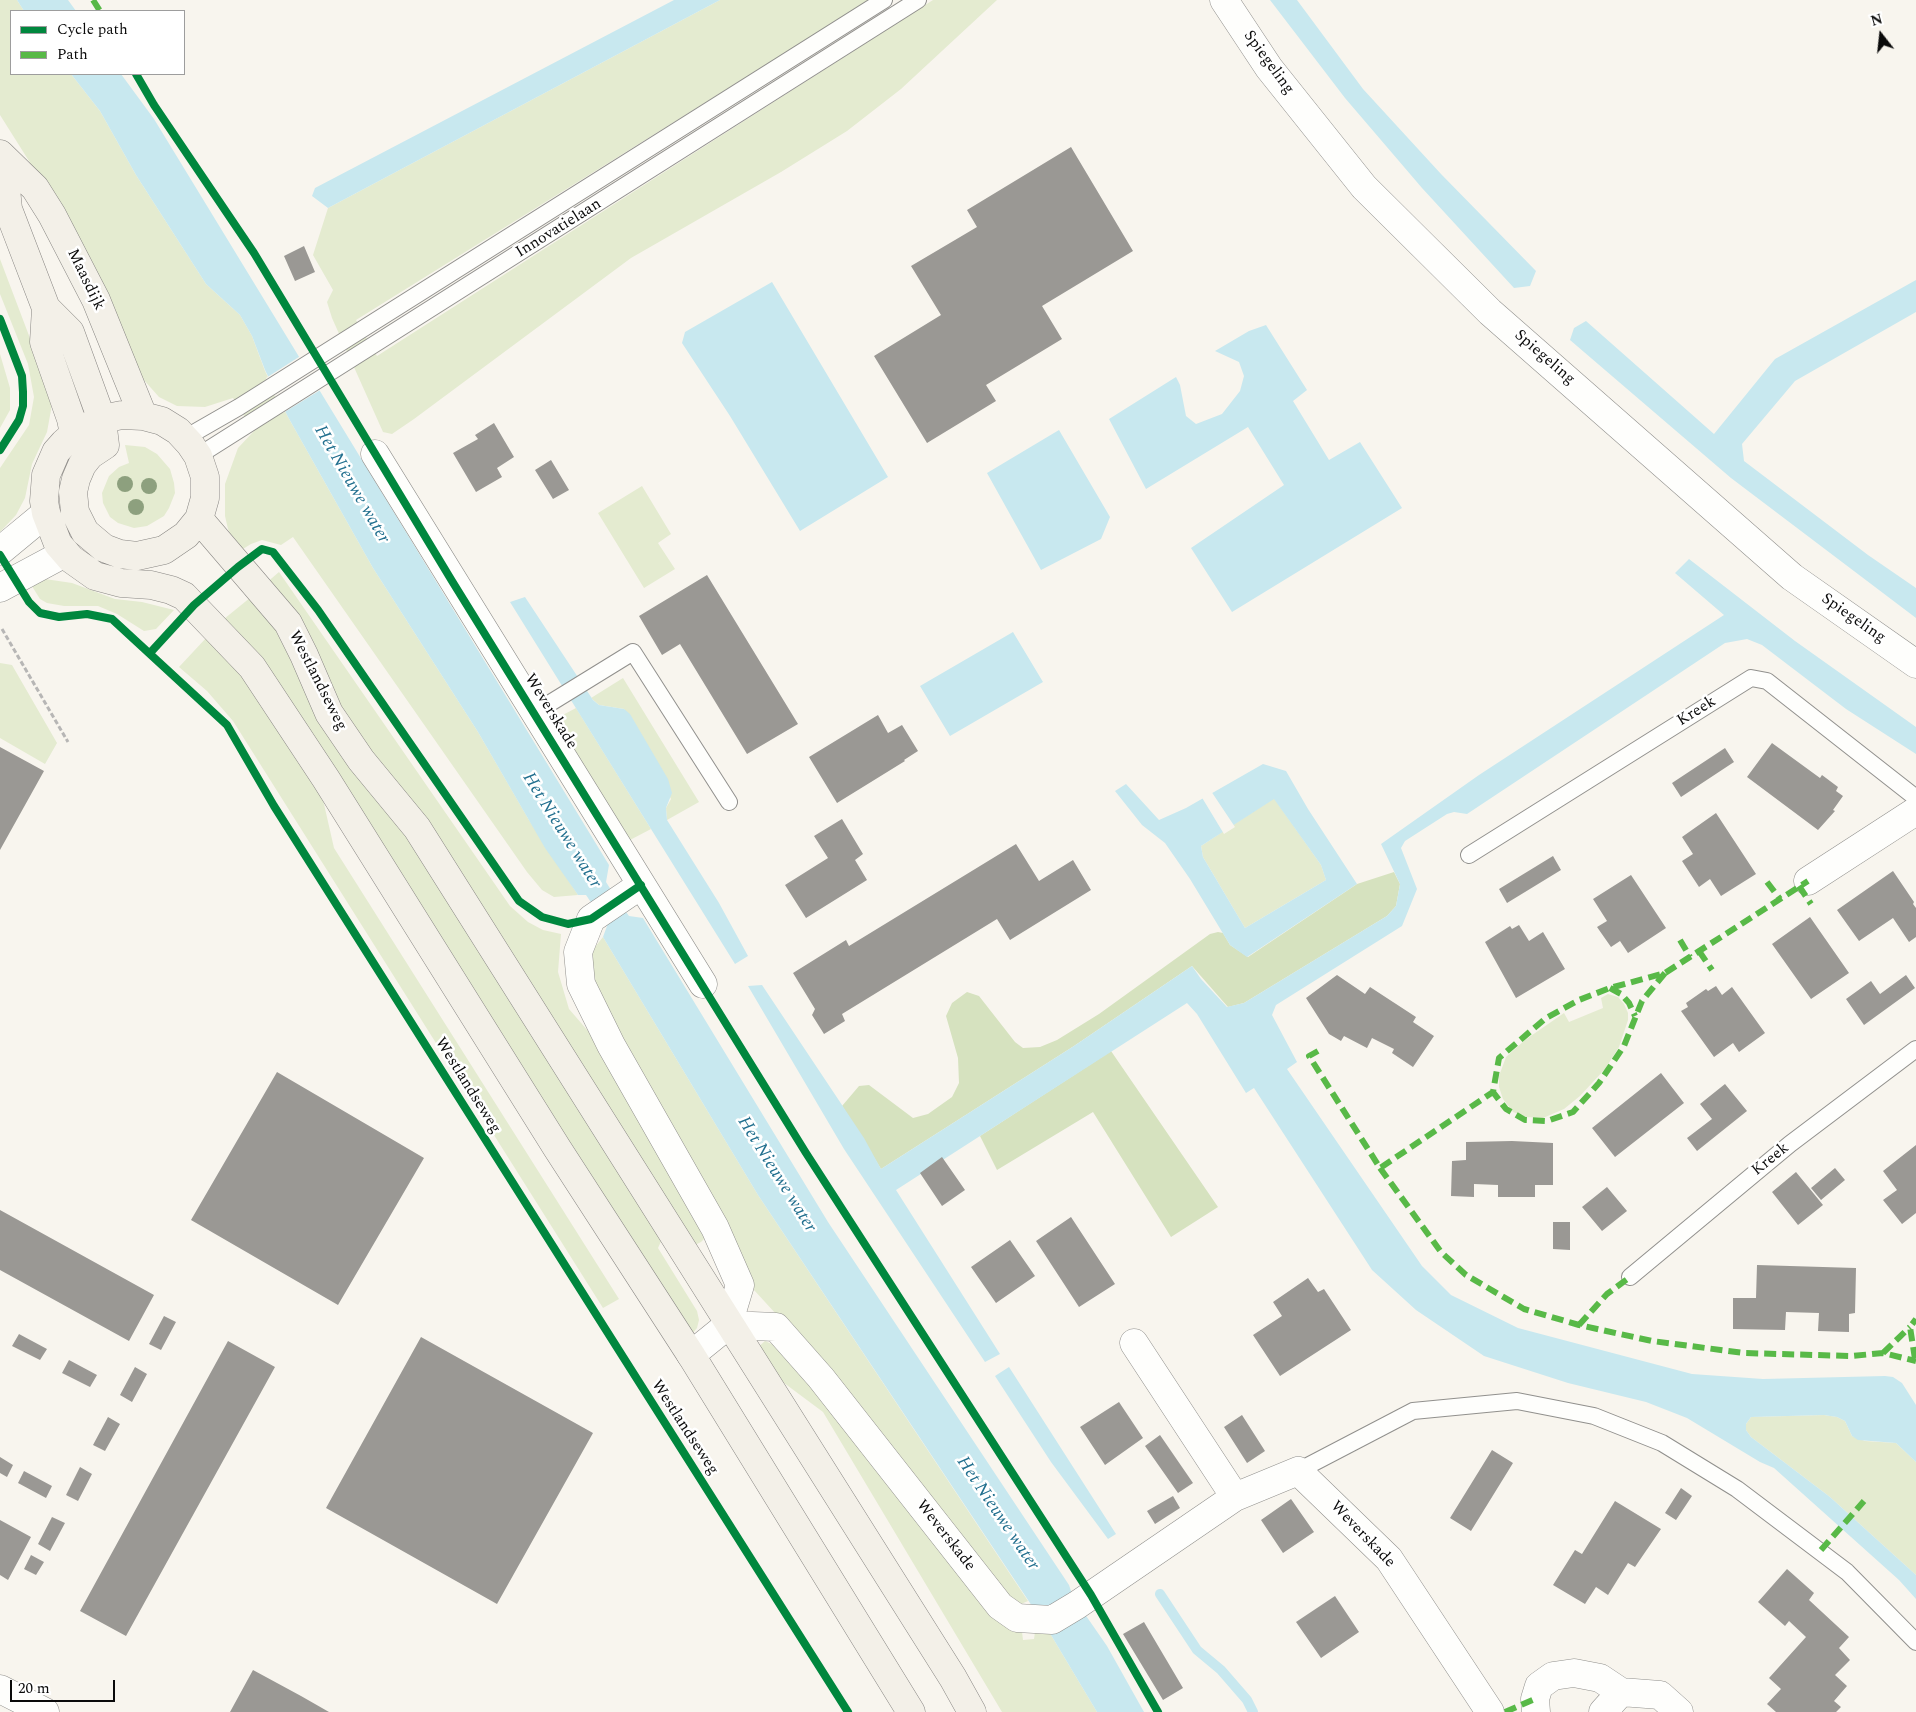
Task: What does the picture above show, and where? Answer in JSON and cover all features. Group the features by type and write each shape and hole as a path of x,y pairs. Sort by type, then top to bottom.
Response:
{"main road":[{"name":"Maasdijk","path":"2,156 8,209 46,308 70,332 102,420"},
{"name":"Maasdijk","path":"2,156 35,188 52,215 96,300 143,416"},
{"name":"Maasdijk","path":"46,308 44,342 74,434"},
{"path":"102,420 105,445 90,455 82,465 73,492 77,517 85,532 104,548 120,554 137,556 153,554 175,544 186,535 199,519 206,488 205,477 192,447 162,421 143,416 122,415 102,420 74,434 56,452 46,475 44,488 46,513 52,535 65,553 95,576 121,583 151,585 171,590 194,605 252,667 326,779 557,1148 691,1355 912,1712"},
{"name":"Westlandseweg","path":"199,519 288,623 329,712 361,760 417,828 953,1678 972,1712"},
{"path":"65,553 92,539"}],"street":[{"name":"Spiegeling","path":"1224,0 1269,68 1364,187 1490,312 1792,577 1916,664"},
{"name":"Weverskade","path":"375,454 702,984"},
{"path":"0,551 46,513"},
{"path":"0,588 65,553"},
{"path":"1808,881 1916,811"},
{"path":"641,885 591,920 578,952 581,984 610,1045 715,1228 740,1285 728,1324 691,1355"},
{"name":"Weverskade","path":"728,1324 776,1327 821,1378 1000,1606 1017,1618 1052,1620 1235,1497 1298,1471 1389,1559 1490,1712"},
{"path":"1134,1342 1235,1497"},
{"path":"1536,1712 1534,1699 1540,1686 1553,1676 1574,1673 1600,1678 1621,1692 1660,1695 1679,1712"},
{"path":"0,1689 45,1712"},
{"path":"1603,1712 1621,1692"}],"lane":[{"name":"Innovatielaan","path":"192,447 239,406 884,0"},
{"name":"Innovatielaan","path":"192,447 250,424 918,0"},
{"path":"534,713 633,652 729,802"},
{"name":"Kreek","path":"1469,854 1751,678 1767,681 1916,798"},
{"name":"Kreek","path":"1630,1277 1790,1144 1916,1049"},
{"path":"1298,1471 1413,1412 1517,1401 1594,1416 1662,1443 1737,1489 1847,1572 1916,1642"}],"path":[{"path":"4,629 68,742"}],"green space":[{"path":"0,0 17,0 23,10 10,10 10,75 72,75 100,111 136,175 206,284 240,315 252,336 265,371 288,417 373,568 478,732 529,820 578,895 554,897 542,890 527,872 293,537 281,545 262,540 238,552 228,529 225,516 225,484 238,448 254,431 233,398 205,407 177,406 159,397 143,379 108,299 46,188 0,115"},
{"path":"720,0 870,0 356,320 377,356 933,0 997,0 901,89 847,131 781,172 631,258 414,419 392,434 383,432 332,318 327,302 333,290 313,255 328,208"},
{"path":"0,259 53,399 47,432 32,464 25,498 16,515 0,532 0,468 29,425 34,397 28,364 0,294"},
{"path":"0,354 10,388 10,410 0,428"},
{"path":"125,445 145,447 157,454 170,469 174,483 175,493 164,516 147,526 134,528 118,523 110,517 103,503 102,493 109,476 119,467 129,463"},
{"path":"642,486 671,534 658,543 675,569 644,588 598,513"},
{"path":"279,572 510,906 528,922 543,930 561,934 558,972 569,1009 601,1046 703,1227 705,1238 701,1242 695,1245 380,763 347,716 265,584"},
{"path":"45,579 72,583 115,599 142,602 174,610 156,629 144,631 117,614 98,606 64,606 47,603 40,599 30,583"},
{"path":"251,597 270,620 663,1237 658,1248 697,1311 699,1320 697,1328 692,1334 224,619"},
{"path":"207,637 245,676 321,791 334,848 619,1299 603,1308 233,721 207,691 179,667"},
{"path":"0,663 12,665 57,743 45,764 0,738"},
{"path":"623,678 699,802 667,820 666,808 671,799 624,709 599,705 591,698"},
{"path":"576,708 651,829 630,840 563,739 559,717"},
{"path":"1274,798 1321,865 1326,880 1245,928 1203,857 1201,846"},
{"path":"1394,872 1400,884 1396,906 1387,916 1244,1003 1228,1007 1192,966 1074,1046 881,1169 842,1106 859,1086 869,1085 913,1118 928,1114 952,1097 959,1083 958,1058 946,1016 952,1003 967,992 979,996 1015,1042 1023,1048 1040,1047 1057,1040 1099,1014 1210,934 1223,933 1230,945 1248,957 1357,884"},
{"path":"603,937 758,1195 1028,1601 1014,1607 787,1326 754,1290 735,1248 594,998 591,952"},
{"path":"1608,994 1618,997 1624,1004 1628,1013 1628,1020 1619,1047 1605,1069 1580,1096 1564,1109 1543,1118 1526,1117 1513,1112 1503,1099 1499,1087 1499,1076 1506,1057 1525,1040 1564,1013 1569,1022 1603,1008 1601,998"},
{"path":"1111,1051 1218,1207 1171,1237 1093,1112 997,1170 980,1136"},
{"path":"765,1341 781,1348 1022,1632 1023,1640 1034,1639 1035,1632 1048,1630 1097,1712 1002,1712 823,1412 772,1374 756,1349"},
{"path":"1824,1415 1837,1417 1845,1421 1852,1436 1865,1441 1896,1443 1916,1462 1916,1575 1830,1497 1751,1437 1746,1430 1746,1424 1751,1417"}],"water":[{"path":"17,0 68,0 75,10 23,10"},
{"path":"674,0 720,0 328,208 312,196 315,188"},
{"path":"1270,0 1297,0 1363,89 1441,174 1536,271 1530,286 1514,288 1422,188 1345,98"},
{"name":"Het Nieuwe water","path":"72,75 122,75 154,119 609,865 606,882 629,916 643,918 828,1222 1069,1585 1073,1597 1107,1646 1144,1712 1097,1712 1048,1630 758,1195 603,937 607,926 586,895 578,895 545,848 478,732 373,568 288,417 265,370 252,336 240,315 206,284 136,175 100,111"},
{"path":"1916,280 1916,312 1795,381 1742,444 1744,461 1868,555 1916,588 1916,618 1731,478 1570,340 1574,328 1586,321 1714,434 1775,359"},
{"path":"772,282 888,477 800,531 730,416 682,343 685,332"},
{"path":"1266,325 1307,390 1293,401 1329,460 1360,442 1402,508 1232,612 1191,548 1284,485 1248,427 1146,489 1109,419 1176,377 1180,385 1186,416 1196,424 1222,414 1240,391 1244,376 1239,362 1215,351 1249,331"},
{"path":"1059,430 1110,517 1101,539 1041,570 987,473"},
{"path":"1689,559 1795,641 1916,727 1916,754 1846,709 1762,645 1747,639 1725,643 1467,814 1454,812 1447,814 1405,841 1401,848 1417,889 1402,926 1276,1005 1272,1015 1297,1062 1287,1069 1422,1266 1451,1295 1518,1328 1692,1374 1763,1379 1885,1376 1893,1377 1902,1383 1916,1405 1916,1462 1896,1443 1858,1440 1852,1436 1845,1421 1837,1417 1824,1415 1751,1417 1746,1424 1746,1430 1751,1437 1830,1497 1916,1575 1916,1599 1899,1580 1774,1468 1760,1462 1687,1418 1646,1402 1568,1383 1484,1356 1416,1310 1372,1270 1254,1088 1246,1093 1197,1014 1187,1003 896,1190 1000,1354 985,1362 844,1149 748,986 762,985 864,1138 881,1169 1074,1046 1192,966 1201,979 1227,1007 1244,1003 1387,916 1396,906 1400,884 1381,844 1479,775 1724,615 1675,573"},
{"path":"525,597 593,700 599,705 624,709 630,714 668,779 672,793 666,808 667,820 719,903 748,956 735,964 510,602"},
{"path":"1013,632 1043,682 950,736 920,686"},
{"path":"1263,764 1286,771 1308,809 1357,884 1247,957 1230,945 1190,879 1165,843 1142,825 1115,791 1126,784 1159,820 1186,808","holes":["1274,799 1321,865 1326,880 1245,928 1203,857 1201,846"]},
{"path":"1009,1367 1116,1534 1108,1539 1051,1462 995,1376"}],"pier":[{"path":"302,355 322,389 283,413 266,378"},
{"path":"1211,791 1235,827 1224,834 1201,796"}],"building":[{"path":"1071,147 1133,251 1042,306 1062,339 986,385 996,401 927,443 874,356 941,315 911,266 977,227 967,210"},
{"path":"304,246 315,272 295,281 284,256"},
{"path":"494,423 514,457 497,468 502,477 476,492 453,453 478,439 475,435"},
{"path":"551,460 569,490 553,499 535,470"},
{"path":"707,575 798,724 747,754 680,644 662,655 639,616"},
{"path":"878,715 888,733 902,725 918,751 837,803 809,757"},
{"path":"1772,743 1820,778 1822,775 1838,787 1836,791 1843,796 1833,810 1835,811 1818,830 1747,777"},
{"path":"0,747 44,771 0,850"},
{"path":"1725,748 1734,762 1681,797 1672,783"},
{"path":"1716,813 1756,874 1721,896 1710,879 1699,887 1682,861 1693,854 1682,837"},
{"path":"842,819 863,854 855,860 867,880 806,918 785,885 828,858 814,836"},
{"path":"1016,844 1039,881 1073,860 1091,890 1010,940 997,919 842,1014 845,1021 824,1034 812,1015 815,1009 793,973 846,940 849,946"},
{"path":"1553,856 1561,870 1507,903 1499,889"},
{"path":"1893,871 1914,902 1913,904 1916,908 1916,937 1909,942 1893,918 1859,941 1837,910"},
{"path":"1631,875 1666,928 1628,953 1620,941 1611,947 1597,927 1607,921 1593,899"},
{"path":"1810,917 1849,973 1811,999 1772,944"},
{"path":"1519,925 1529,941 1543,932 1565,969 1516,998 1485,942 1510,926 1512,929"},
{"path":"1337,975 1365,994 1370,987 1416,1017 1413,1022 1434,1036 1413,1067 1392,1053 1394,1049 1372,1038 1367,1048 1344,1036 1341,1041 1329,1034 1306,998"},
{"path":"1906,975 1915,988 1864,1025 1846,999 1871,981 1880,994"},
{"path":"1716,986 1722,995 1732,987 1765,1033 1739,1052 1733,1043 1714,1057 1681,1011 1688,1007 1686,1003 1706,989 1708,991"},
{"path":"277,1072 424,1158 338,1305 191,1220"},
{"path":"1661,1073 1684,1103 1615,1157 1592,1128"},
{"path":"1725,1084 1747,1111 1697,1151 1687,1138 1712,1119 1700,1104"},
{"path":"1512,1141 1553,1143 1553,1185 1535,1185 1535,1197 1498,1197 1498,1185 1474,1184 1474,1197 1451,1196 1452,1161 1466,1160 1466,1142"},
{"path":"1916,1145 1916,1213 1902,1224 1883,1200 1897,1190 1883,1171"},
{"path":"942,1157 965,1190 942,1206 920,1173"},
{"path":"1835,1168 1845,1180 1821,1200 1811,1188"},
{"path":"1796,1172 1823,1205 1798,1225 1772,1192"},
{"path":"1607,1187 1627,1211 1602,1231 1582,1207"},
{"path":"0,1210 154,1295 129,1341 0,1270"},
{"path":"1071,1217 1115,1284 1079,1307 1036,1241"},
{"path":"1553,1222 1570,1222 1570,1250 1553,1249"},
{"path":"1010,1240 1035,1276 996,1303 971,1267"},
{"path":"1757,1265 1856,1268 1855,1313 1849,1314 1849,1332 1818,1331 1819,1313 1786,1312 1785,1330 1733,1329 1733,1298 1756,1298"},
{"path":"1308,1278 1318,1292 1324,1289 1351,1330 1280,1376 1253,1335 1282,1316 1273,1302"},
{"path":"164,1316 176,1322 161,1350 149,1344"},
{"path":"19,1334 47,1349 40,1360 12,1346"},
{"path":"421,1337 593,1433 497,1604 326,1508"},
{"path":"228,1341 275,1367 126,1636 80,1611"},
{"path":"69,1360 97,1375 90,1387 62,1373"},
{"path":"135,1367 147,1374 132,1402 120,1395"},
{"path":"1119,1402 1143,1438 1105,1465 1080,1427"},
{"path":"1242,1415 1265,1451 1247,1463 1224,1427"},
{"path":"108,1417 120,1424 105,1451 93,1445"},
{"path":"1160,1435 1193,1483 1178,1493 1145,1446"},
{"path":"1492,1450 1513,1463 1471,1531 1450,1518"},
{"path":"0,1457 13,1465 7,1477 0,1473"},
{"path":"80,1467 92,1474 78,1501 66,1495"},
{"path":"24,1471 52,1486 46,1498 18,1483"},
{"path":"1681,1488 1692,1496 1676,1520 1665,1513"},
{"path":"1173,1496 1180,1508 1155,1524 1147,1511"},
{"path":"1291,1499 1314,1532 1283,1553 1261,1520"},
{"path":"1615,1501 1661,1529 1635,1567 1628,1563 1608,1595 1596,1587 1585,1604 1553,1585 1575,1550 1582,1554"},
{"path":"52,1517 65,1523 50,1551 38,1544"},
{"path":"0,1520 31,1537 8,1580 0,1575"},
{"path":"31,1555 44,1562 36,1575 24,1569"},
{"path":"1787,1569 1814,1593 1809,1600 1849,1637 1839,1648 1850,1660 1835,1675 1847,1686 1834,1701 1841,1707 1836,1712 1776,1712 1767,1704 1781,1689 1769,1678 1806,1637 1789,1621 1785,1626 1758,1602"},
{"path":"1335,1596 1359,1632 1321,1658 1296,1622"},
{"path":"1144,1622 1183,1688 1163,1700 1123,1634"},
{"path":"253,1670 301,1696 329,1712 230,1712"}],"waterway":[{"path":"1160,1594 1197,1650 1221,1670 1247,1700 1253,1712"}],"marked path":[{"path":"93,0 99,10"},
{"path":"1665,973 1642,1001 1624,1046 1599,1083 1573,1112 1547,1121 1525,1120 1506,1109 1493,1092 1499,1058 1546,1018 1579,1000 1610,988 1665,973 1808,881"},
{"path":"1767,882 1780,899"},
{"path":"1799,886 1811,904"},
{"path":"1680,940 1690,957"},
{"path":"1699,951 1712,970"},
{"path":"1610,988 1621,994 1629,1003 1635,1016"},
{"path":"1318,1051 1309,1056 1380,1168 1493,1092"},
{"path":"1380,1168 1441,1252 1466,1275 1524,1309 1579,1325 1652,1341 1744,1353 1852,1356 1883,1353 1916,1361"},
{"path":"1579,1325 1607,1294 1630,1277"},
{"path":"1915,1359 1910,1327 1916,1319"},
{"path":"1883,1353 1910,1327"},
{"path":"1821,1550 1864,1501"},
{"path":"1505,1712 1535,1699"}],"cycle path":[{"path":"137,75 154,105 254,253 452,581 806,1153 1091,1595 1158,1712"},
{"path":"0,319 22,376 23,392 23,406 19,420 0,450"},
{"path":"150,653 194,605 238,567 262,549 273,552 318,610 519,901 542,917 568,924 591,919 641,885"},
{"path":"0,555 29,602 40,613 59,617 87,614 112,619 227,725 274,806 848,1712"}]}
